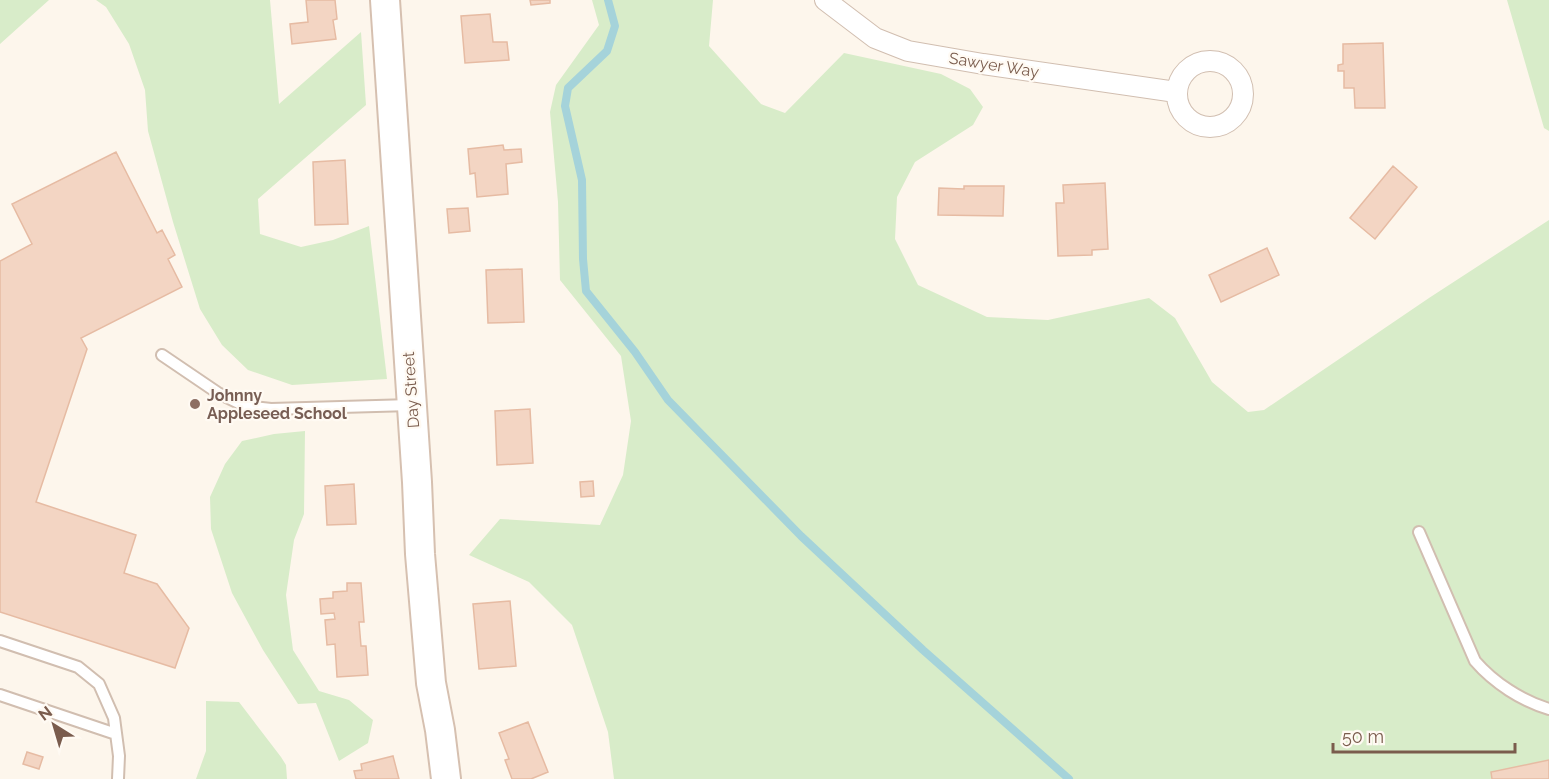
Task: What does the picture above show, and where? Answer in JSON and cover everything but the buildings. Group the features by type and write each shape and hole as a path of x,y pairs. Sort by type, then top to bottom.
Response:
{"main road":[{"name":"Day Street","path":"385,0 420,554 431,683 446,779"}],"street":[{"name":"Sawyer Way","path":"825,0 875,38 908,51 1176,93"}],"lane":[{"path":"162,355 218,393 245,406 271,409 411,405"},
{"path":"1419,532 1475,661 1486,673 1504,686 1549,709"},
{"path":"0,641 78,667 99,684 114,718 119,756 118,779"},
{"path":"0,695 116,734"}],"green space":[{"path":"0,0 49,0 0,44"},
{"path":"96,0 270,0 279,104 361,32 366,105 258,199 260,234 301,247 333,240 369,226 387,379 292,385 248,370 222,345 200,309 173,222 148,131 145,90 129,44 106,7"},
{"path":"592,0 713,0 709,46 761,104 785,113 844,53 941,74 970,89 983,107 973,125 915,162 897,197 895,239 918,285 987,317 1048,320 1149,298 1175,318 1212,382 1248,412 1264,410 1549,220 1549,779 614,779 608,732 572,625 529,582 469,555 500,519 600,525 623,475 631,421 621,356 560,280 558,202 550,112 556,85 599,25"},
{"path":"1507,0 1549,0 1549,131 1544,128"},
{"path":"305,431 304,514 294,540 286,595 293,650 319,691 349,700 373,720 368,743 339,761 316,703 298,704 263,650 232,593 211,529 210,497 225,464 242,441 274,434"},
{"path":"206,701 239,702 286,765 287,779 196,779 206,751"}],"waterway":[{"path":"608,0 615,26 607,51 568,88 565,106 582,180 583,259 586,291 635,352 668,400 801,536 923,650 1069,779"}],"place":[{"name":"Johnny Appleseed School","path":"195,404"}]}
